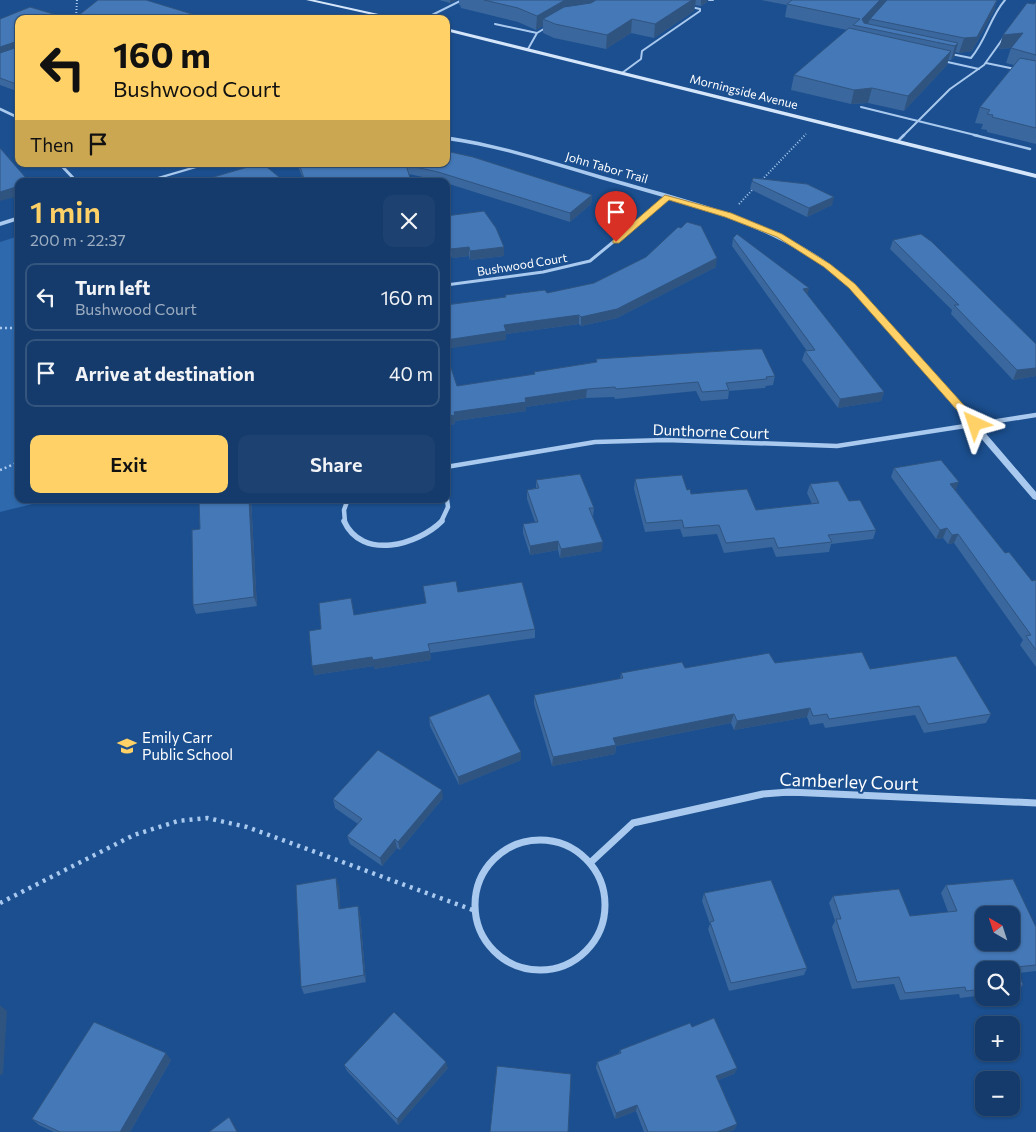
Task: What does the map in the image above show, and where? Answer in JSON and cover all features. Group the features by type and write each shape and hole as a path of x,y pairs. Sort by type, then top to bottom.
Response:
{"main road":[{"path":"310,0 380,15"},
{"name":"Morningside Avenue","path":"450,30 1036,176"}],"street":[{"path":"0,109 15,116"},
{"name":"John Tabor Trail","path":"450,139 502,149 668,197 728,215 780,236 827,265 852,286 975,424 1036,497"},
{"path":"63,167 73,178"},
{"path":"158,178 196,167"},
{"name":"Bushwood Court","path":"450,284 543,272 590,261 668,197"},
{"path":"0,224 15,219"},
{"name":"Dunthorne Court","path":"450,466 595,442 666,440 837,446 1036,414"},
{"path":"346,503 343,512 344,520 352,533 369,544 390,546 419,538 441,523 448,514 450,503"},
{"name":"Camberley Court","path":"590,863 633,823 763,794 790,792 1036,803"},
{"path":"529,842 551,842 579,853 590,863 604,884 606,896 605,921 601,933 590,949 574,961 562,966 535,969 509,961 493,950 481,934 473,910 478,880 485,867 495,857 508,848 529,842"}],"lane":[{"path":"432,15 462,0"},
{"path":"943,52 971,58 982,45 999,7 1005,0"},
{"path":"622,72 640,59 642,51 700,11 700,9 683,5"},
{"path":"495,24 537,34"},
{"path":"528,49 537,34 550,26"},
{"path":"898,141 950,88 986,63 1006,35"},
{"path":"942,61 979,69"},
{"path":"986,63 1019,70"},
{"path":"861,107 1030,148"}],"path":[{"path":"76,15 77,0"},
{"path":"728,215 818,121"},
{"path":"0,328 15,328"},
{"path":"0,470 15,464"},
{"path":"0,903 134,835 165,824 207,818 247,827 473,910"}],"shaded area":[{"path":"15,237 15,503 37,503 0,512 0,242"}],"building":[{"path":"98,0 146,0 192,14 189,15 79,15"},
{"path":"484,0 565,0 537,16 518,8"},
{"path":"596,0 692,0 655,24 632,19 607,35 555,24 543,19 564,7 591,3"},
{"path":"792,0 880,0 862,19 864,23 958,43 955,46 853,25 860,19 787,4"},
{"path":"887,0 997,0 977,37 964,38 870,19"},
{"path":"1036,2 1036,55 1011,48 1023,33 1003,35 1027,3 1034,4"},
{"path":"30,7 57,15 15,15 15,42 0,47 0,19"},
{"path":"849,28 951,51 908,96 872,88 854,90 794,75"},
{"path":"15,48 15,84 0,78 0,53"},
{"path":"1020,58 1036,61 1036,128 992,117 993,115 987,114 990,110 980,107"},
{"path":"0,148 26,178 15,178 15,187 0,192"},
{"path":"450,152 473,157 592,195 570,213 438,172 415,167 450,167"},
{"path":"248,167 267,167 280,178 210,178"},
{"path":"300,167 407,167 410,178 304,178"},
{"path":"753,178 807,184 834,197 809,208 752,181"},
{"path":"484,211 496,228 504,247 470,251 469,247 451,249 450,215"},
{"path":"687,222 701,226 717,258 617,309 581,317 579,315 504,325 506,331 450,339 450,304 545,290 547,293 594,283 646,257 678,227 681,228"},
{"path":"737,234 809,288 803,289 884,392 840,399 805,351 815,350 733,238"},
{"path":"921,234 932,242 1036,344 1036,368 1017,370 954,305 959,305 893,240"},
{"path":"762,349 775,376 766,377 767,379 726,383 729,390 702,392 698,382 616,389 615,387 587,389 525,398 526,402 454,412 455,415 450,416 450,365 457,386 597,362 596,359"},
{"path":"941,460 959,482 950,484 1005,553 1009,552 1032,581 1036,581 1036,650 1026,636 1031,635 958,534 952,535 947,528 940,530 894,468"},
{"path":"580,474 594,508 589,508 603,542 561,549 558,541 530,546 523,524 538,522 527,490 539,488 536,480"},
{"path":"682,475 687,490 690,489 691,494 747,489 756,510 819,503 810,484 838,481 849,501 860,500 876,530 828,535 832,542 778,548 774,538 726,543 719,525 684,528 682,520 646,523 635,479"},
{"path":"199,503 249,503 254,597 193,605 192,530 200,529"},
{"path":"456,581 458,592 522,582 535,629 428,644 430,651 373,660 372,657 312,666 309,631 321,629 319,603 351,598 354,615 426,603 423,586"},
{"path":"862,652 870,669 956,656 991,714 928,724 919,706 829,719 827,714 813,716 810,708 737,721 734,714 613,738 616,745 553,757 534,695 623,678 621,673 682,662 685,668 769,653 775,663"},
{"path":"489,694 521,752 458,777 429,717"},
{"path":"378,750 442,790 398,842 395,839 380,858 347,836 362,819 333,799"},
{"path":"336,878 339,909 358,906 364,975 301,987 296,885"},
{"path":"1013,879 1036,927 1036,965 1020,967 1020,961 975,961 975,990 966,991 965,987 905,993 899,977 857,982 836,919 841,919 833,896 899,889 910,916 957,911 946,885"},
{"path":"771,880 807,968 731,983 710,922 714,921 704,893"},
{"path":"394,1012 446,1062 397,1119 344,1065"},
{"path":"714,1018 737,1068 716,1076 737,1124 717,1132 648,1132 637,1105 616,1113 597,1062 621,1053 620,1050 690,1023 692,1027"},
{"path":"94,1022 166,1053 120,1132 60,1132 32,1119"},
{"path":"497,1066 571,1074 568,1132 490,1132"},
{"path":"229,1117 237,1132 209,1132"}],"place":[{"name":"Emily Carr Public School","path":"127,746"}],"route":[{"path":"616,242 668,197 728,215 780,236 827,265 852,286 975,424"}]}
